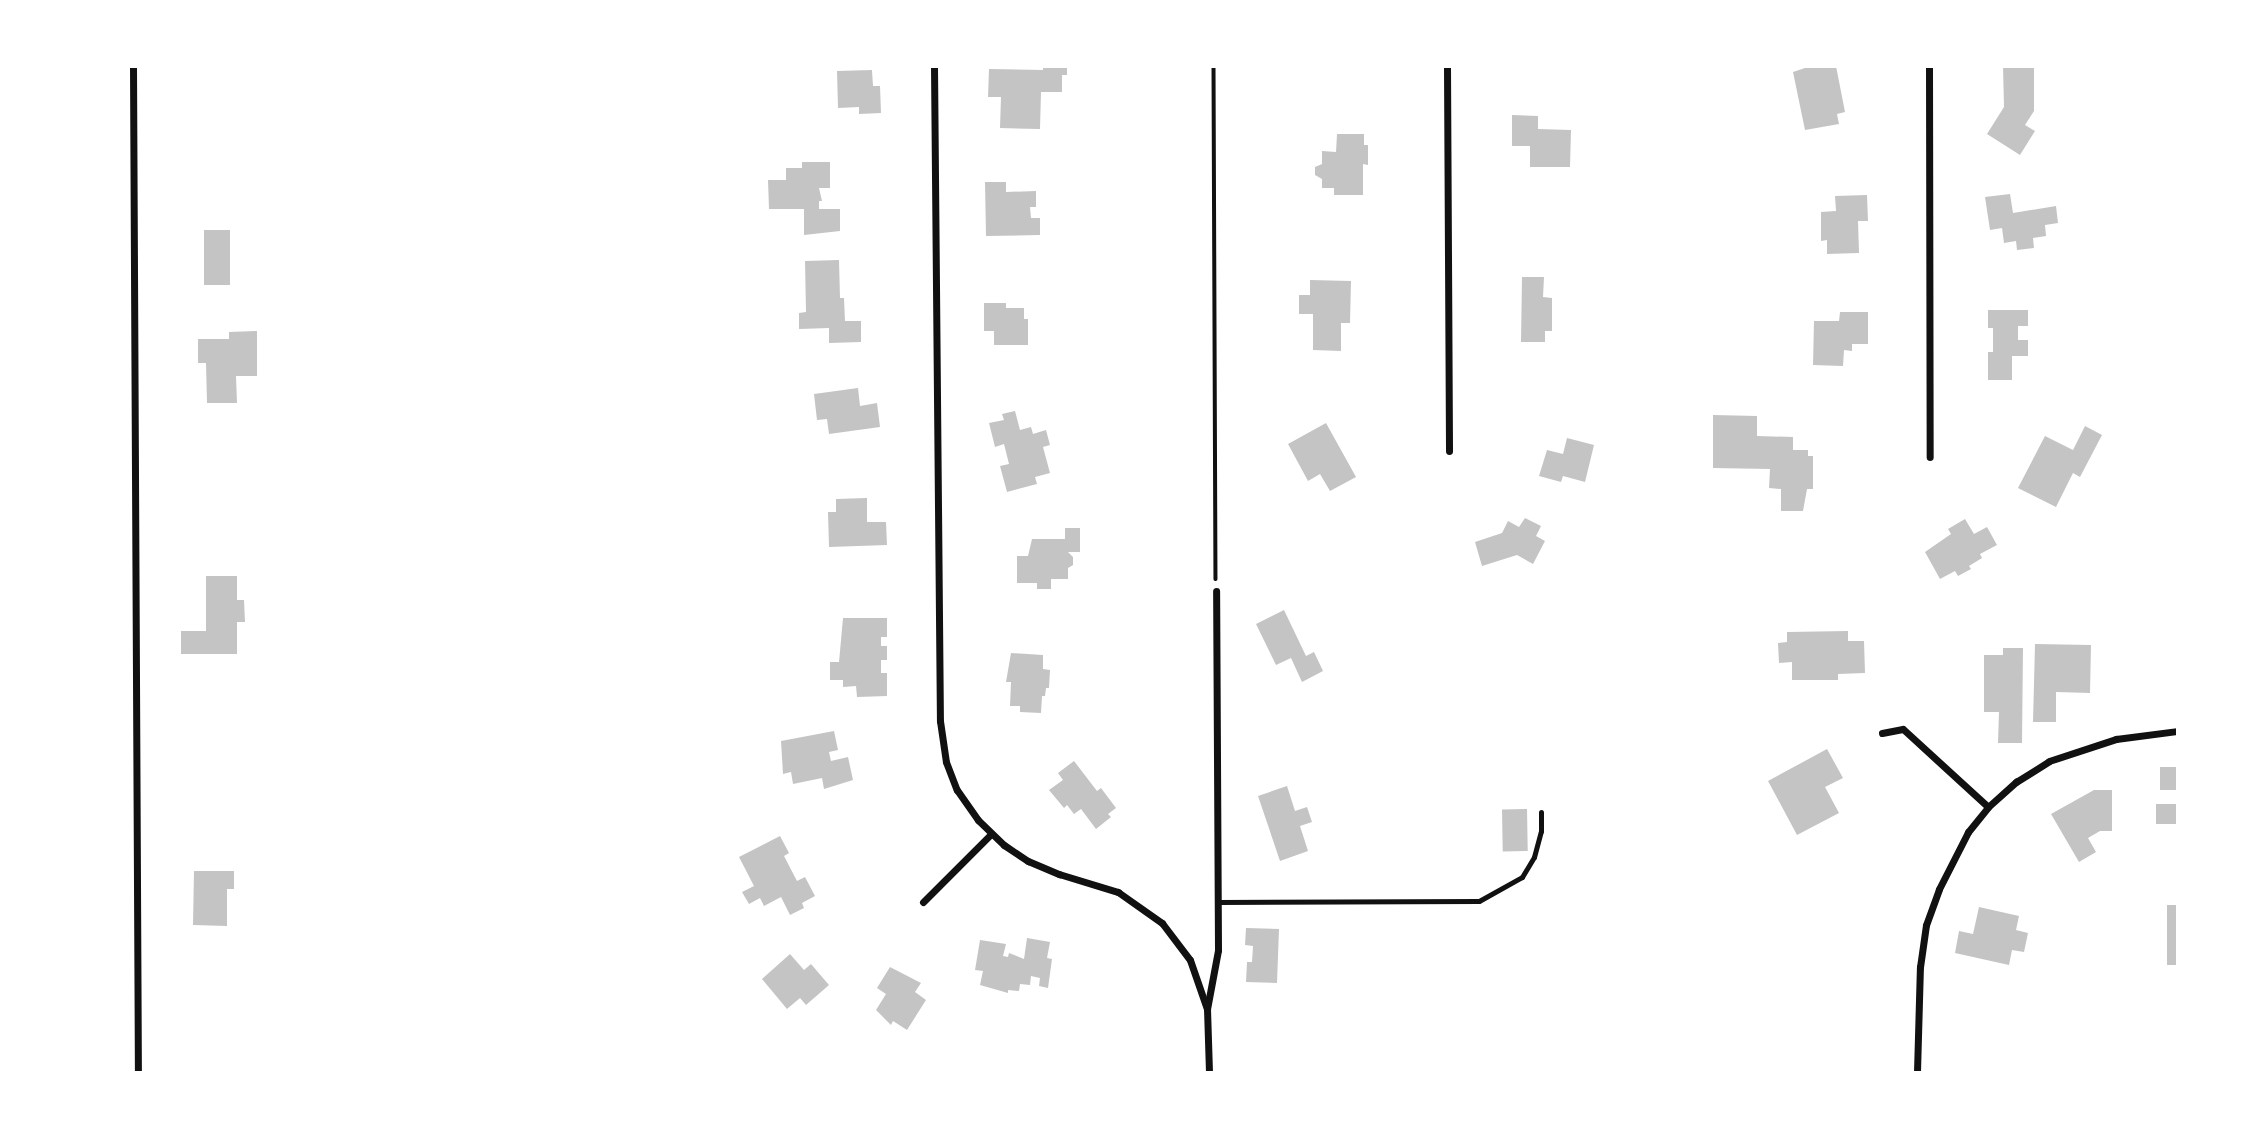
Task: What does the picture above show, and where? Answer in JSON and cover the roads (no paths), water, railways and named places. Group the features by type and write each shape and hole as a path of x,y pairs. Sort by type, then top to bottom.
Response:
{"street":[{"path":"133,66 138,1073"},
{"path":"934,66 940,721 946,762 957,790 991,834 1028,861 1059,874 1106,886 1142,907 1183,948 1198,979 1207,1009"},
{"path":"1447,66 1449,451"},
{"path":"1929,66 1930,457"},
{"path":"1209,1073 1207,1009 1218,950 1216,591"},
{"path":"1882,733 1903,729 1988,807"},
{"path":"1917,1073 1919,978 1926,925 1954,855 1988,807 2016,782 2049,761 2116,739 2178,731"},
{"path":"923,902 991,834"}],"lane":[{"path":"1218,902 1479,901 1522,877 1534,858 1541,831 1541,812"}]}
